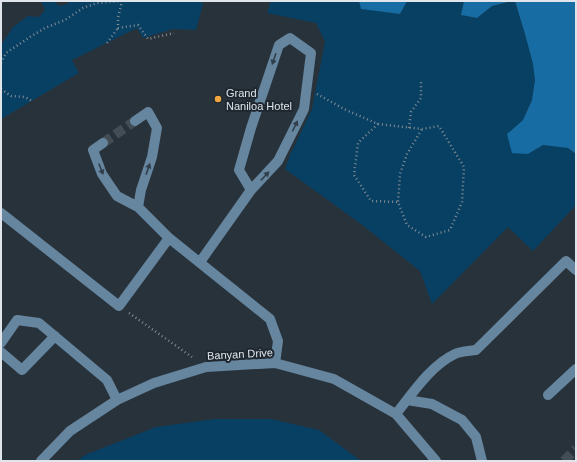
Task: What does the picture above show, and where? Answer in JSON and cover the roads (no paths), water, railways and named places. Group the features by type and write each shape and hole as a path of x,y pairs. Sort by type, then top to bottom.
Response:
{"street":[{"path":"200,262 251,190 278,161 304,109 311,53 290,38 279,45 251,128 239,170 251,190"},
{"path":"135,121 148,112 157,128 152,157 141,190 138,207"},
{"path":"103,143 93,150 102,174 117,196 138,207 169,238 270,319 278,341 275,363"},
{"path":"1,213 119,306 169,238"},
{"path":"396,414 435,367 456,353 476,350 566,261 576,270"},
{"path":"1,343 17,320 39,323 107,380 117,400"},
{"path":"1,352 22,370 55,336"},
{"name":"Banyan Drive","path":"41,461 70,431 117,400 154,383 206,367 275,363 334,379 396,414 436,461"},
{"path":"548,395 576,369"},
{"path":"407,400 432,404 462,420 476,437 482,461"}],"tunnel":[{"path":"103,143 135,121"},
{"path":"564,461 576,449"}],"place":[{"name":"Grand Naniloa Hotel","path":"218,99"}]}
